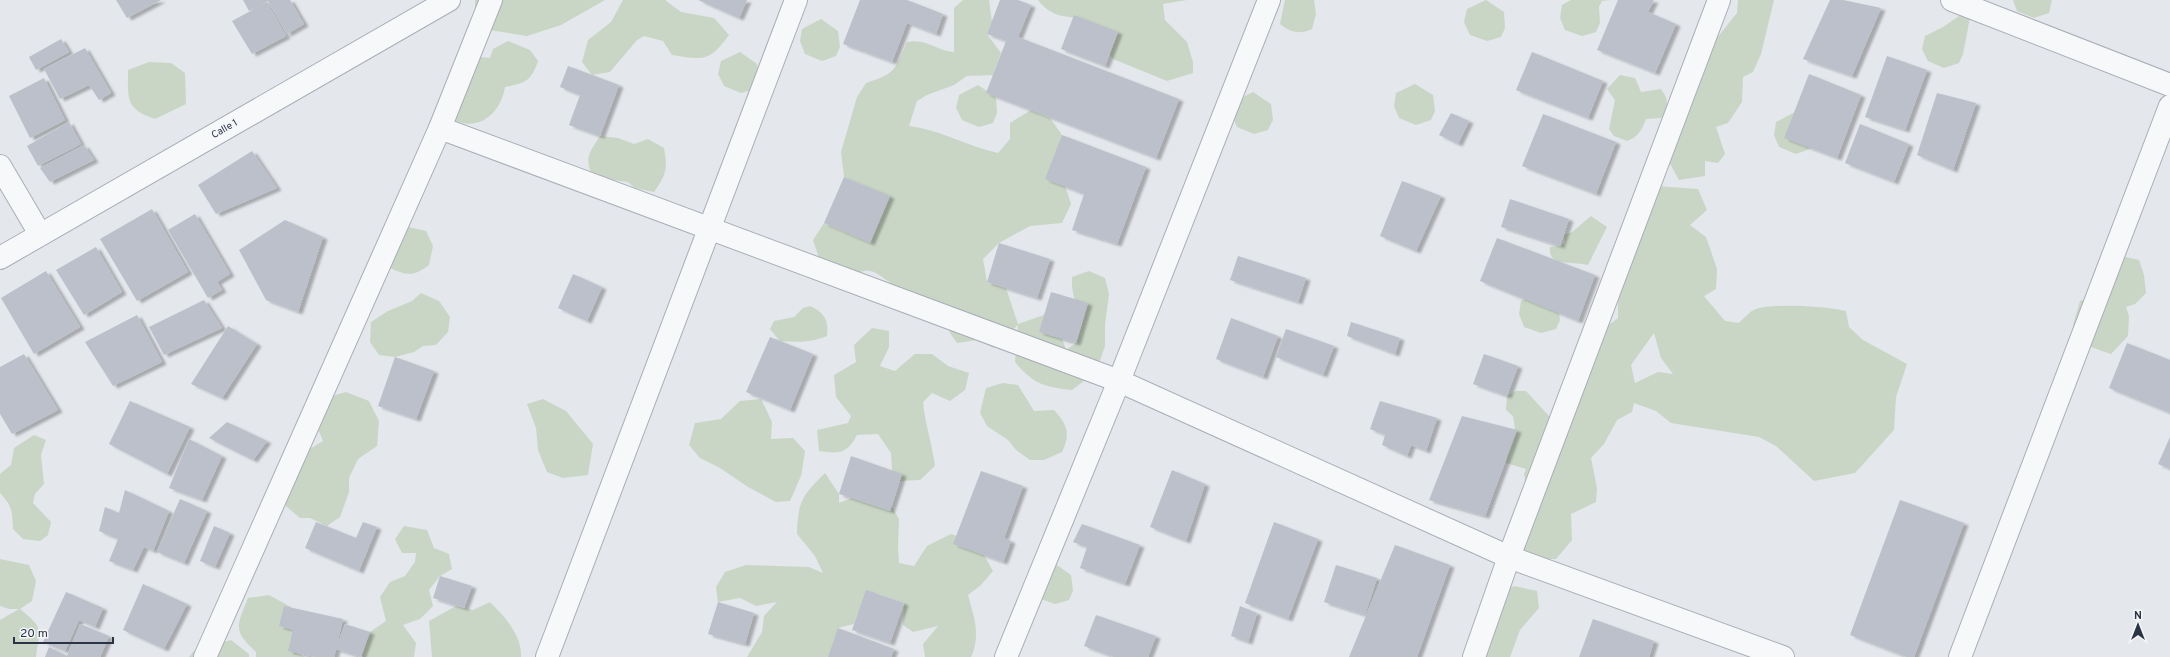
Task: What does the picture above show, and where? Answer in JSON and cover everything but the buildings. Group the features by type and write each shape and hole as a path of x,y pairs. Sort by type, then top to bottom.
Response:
{"street":[{"name":"Calle 1","path":"0,258 449,0"},
{"path":"205,657 440,128 491,0"},
{"path":"547,657 796,0"},
{"path":"1006,657 1119,380 1269,0"},
{"path":"1474,657 1509,557 1719,0"},
{"path":"1952,0 2170,85"},
{"path":"1960,657 2170,106"},
{"path":"440,128 1119,380 1509,557 1783,657"},
{"path":"0,166 40,234"}],"green space":[{"path":"475,0 605,0 561,25 527,36 489,30 475,10"},
{"path":"623,0 665,0 681,12 714,18 729,35 711,55 699,58 672,55 663,41 644,36 637,40 610,72 592,75 582,62 588,40 611,22"},
{"path":"963,0 989,0 992,22 987,34 1001,53 993,75 967,76 954,85 927,95 917,101 909,126 943,134 998,153 1010,139 1010,123 1031,110 1050,118 1062,135 1057,155 1057,163 1071,204 1062,223 1030,226 999,243 983,259 987,282 1006,288 1018,324 1044,315 1059,329 1066,350 1076,343 1083,320 1074,299 1072,277 1089,271 1105,278 1109,294 1105,325 1105,346 1096,372 1072,390 1047,386 1040,383 1028,375 1015,362 1018,325 994,348 977,340 957,343 950,333 936,301 915,295 895,286 876,273 867,271 845,278 823,270 813,240 824,223 843,231 877,191 844,177 841,152 857,97 866,83 883,77 893,70 900,59 907,42 914,41 926,43 954,52 954,8"},
{"path":"1038,0 1187,0 1163,4 1165,20 1187,42 1193,62 1193,73 1167,81 1113,59 1082,18 1058,15 1047,9"},
{"path":"1285,0 1314,0 1316,14 1312,29 1303,32 1295,32 1280,24"},
{"path":"1486,0 1504,12 1505,28 1501,37 1487,41 1470,35 1464,22 1467,9"},
{"path":"1571,0 1610,0 1602,1 1599,7 1600,23 1596,32 1582,36 1565,30 1560,18 1562,5"},
{"path":"1738,0 1774,0 1761,54 1753,72 1743,77 1742,102 1728,123 1716,127 1725,154 1718,163 1705,161 1705,176 1679,180 1667,158 1717,38 1737,13"},
{"path":"2013,0 2052,0 2049,13 2034,18 2017,11"},
{"path":"1972,7 1963,54 1959,63 1944,68 1928,61 1922,49 1925,36 1943,27"},
{"path":"821,19 838,31 840,47 836,56 822,61 805,54 800,41 802,29"},
{"path":"508,41 530,50 538,61 533,73 527,80 505,87 499,104 489,117 474,123 465,123 456,121 437,110 443,89 453,71 459,64 477,57 490,58 493,49"},
{"path":"740,52 757,64 759,80 755,89 741,93 724,86 718,74 721,61"},
{"path":"149,62 171,63 185,73 186,104 155,119 145,115 133,107 130,102 128,88 128,70"},
{"path":"1620,75 1635,78 1641,92 1661,89 1667,100 1666,110 1661,118 1646,119 1639,133 1627,141 1614,136 1609,129 1615,100 1607,89"},
{"path":"1415,84 1433,95 1435,111 1431,120 1416,125 1399,118 1394,106 1396,93"},
{"path":"978,85 996,97 997,113 993,123 979,127 962,120 956,108 959,95"},
{"path":"1253,92 1271,104 1273,120 1268,130 1254,134 1237,127 1232,115 1234,102"},
{"path":"1795,112 1814,140 1810,149 1796,154 1779,147 1774,135 1776,122"},
{"path":"600,136 618,138 634,144 648,139 664,148 666,161 665,172 654,192 635,188 628,182 593,177 588,160 593,147"},
{"path":"1656,186 1698,189 1707,210 1690,225 1706,237 1717,269 1716,289 1704,296 1725,321 1739,323 1752,311 1764,307 1800,306 1846,311 1849,327 1863,340 1907,364 1896,397 1894,430 1855,473 1814,481 1776,446 1759,437 1671,423 1656,411 1634,403 1632,412 1617,420 1604,444 1591,458 1597,488 1596,502 1571,514 1572,540 1556,559 1544,559 1516,546 1529,499 1524,474 1526,469 1506,463 1508,434 1515,429 1513,416 1506,410 1507,396 1516,391 1526,391 1549,416 1552,426 1597,334 1618,318 1618,279","holes":["1654,333 1661,358 1673,374 1658,372 1635,383 1631,365"]},
{"path":"1591,216 1607,227 1588,265 1562,262 1553,258 1550,253 1550,247 1560,246 1565,243 1564,235 1572,232"},
{"path":"395,224 426,231 433,246 429,265 412,274 403,273 385,266"},
{"path":"2113,254 2139,260 2144,275 2146,293 2135,304 2126,307 2129,316 2128,336 2111,354 2088,346 2073,325 2080,301 2098,295 2091,280 2099,259"},
{"path":"1540,292 1558,304 1560,320 1556,329 1541,333 1524,327 1519,314 1521,301"},
{"path":"421,293 439,301 450,317 448,332 436,345 423,346 414,352 395,357 379,355 370,342 371,322 388,311 412,301"},
{"path":"810,306 825,318 827,336 810,341 780,341 770,329 774,321 794,317 803,308"},
{"path":"872,328 889,331 889,347 880,366 895,371 915,354 932,354 948,366 969,373 965,390 950,401 932,393 923,402 935,466 920,480 900,481 892,470 891,453 878,434 857,435 850,446 842,451 819,451 817,430 848,423 851,416 836,397 834,375 856,362 854,345"},
{"path":"1003,383 1018,385 1034,411 1054,410 1065,425 1067,434 1065,446 1062,452 1044,460 1030,460 1016,450 1008,440 987,426 980,413 986,388"},
{"path":"346,392 369,401 379,421 377,446 358,459 349,478 349,492 340,517 327,526 310,518 300,518 286,506 284,487 293,459 323,441 314,419 317,400"},
{"path":"543,399 566,411 593,444 588,475 563,478 547,472 538,450 536,428 527,404"},
{"path":"761,399 772,422 771,439 793,438 805,451 801,476 790,501 776,502 748,487 720,468 700,458 689,445 695,423 721,419 740,401"},
{"path":"34,435 46,440 41,455 44,484 35,494 33,503 51,522 48,535 40,541 23,539 13,529 10,506 0,493 0,474 11,465 14,448"},
{"path":"825,473 839,494 839,503 862,494 887,499 899,519 899,563 914,566 927,546 951,534 971,540 984,555 993,571 981,585 968,595 976,626 976,641 971,657 925,657 923,644 938,626 913,632 903,625 904,603 876,593 858,613 854,624 838,628 834,657 747,657 762,632 764,616 777,602 756,606 740,598 718,602 716,587 725,572 746,565 809,567 823,573 815,556 797,534 800,506 806,494"},
{"path":"404,526 427,530 434,548 449,554 452,569 440,576 429,590 433,606 420,619 403,625 416,643 414,657 363,657 357,647 370,632 386,621 380,597 390,582 405,576 415,562 416,553 402,553 395,539"},
{"path":"0,559 29,565 36,581 32,601 20,609 37,625 39,640 36,657 0,657 0,620 19,609 9,609 0,606"},
{"path":"1054,563 1071,575 1073,591 1069,600 1055,604 1038,598"},
{"path":"1514,586 1537,591 1539,608 1520,630 1510,657 1473,657 1494,597"},
{"path":"269,595 291,607 296,624 297,653 305,657 256,657 256,652 248,645 240,633 239,622 248,598"},
{"path":"490,602 507,620 516,634 521,649 521,657 432,657 429,621 456,606 473,610"},
{"path":"231,640 249,654 249,657 189,657 194,651"}]}
